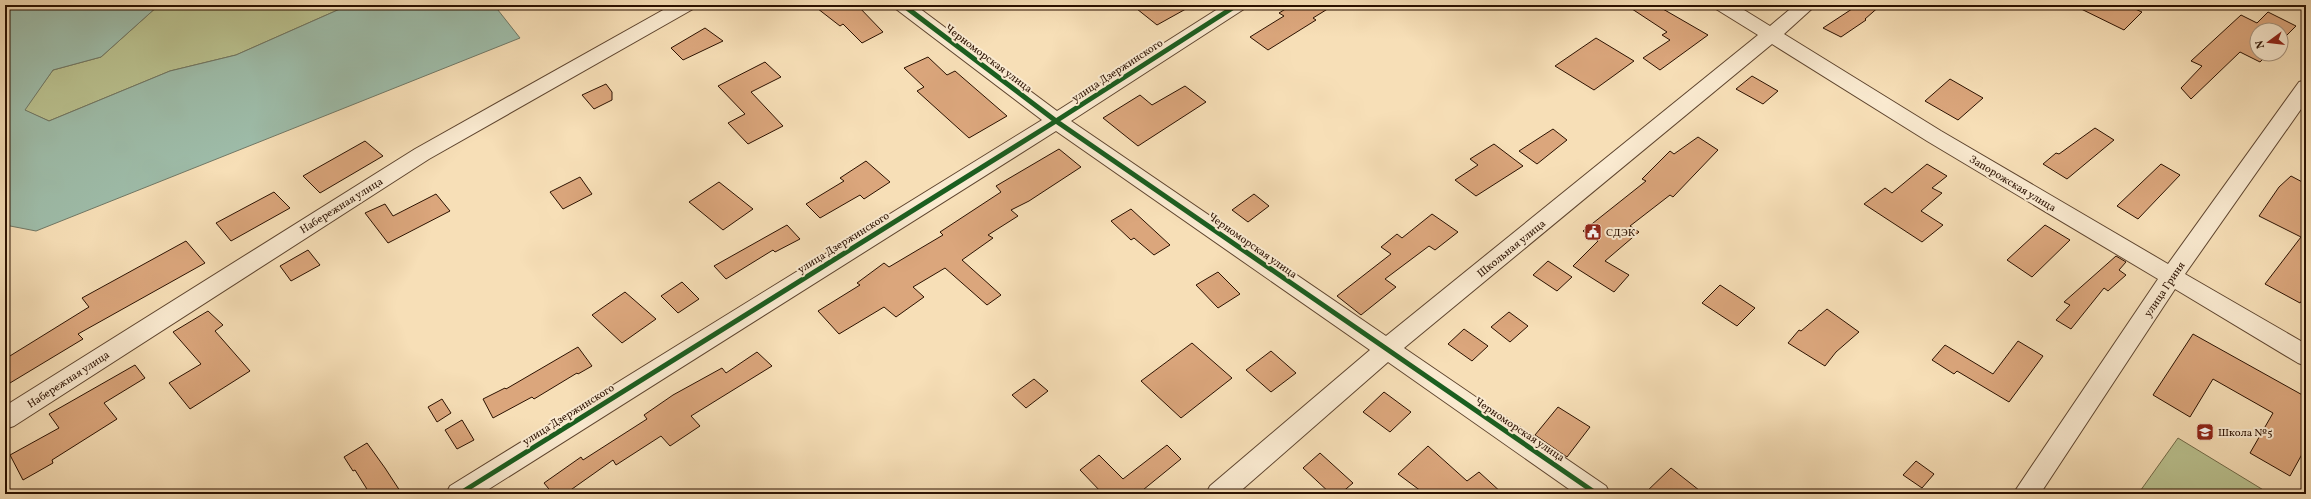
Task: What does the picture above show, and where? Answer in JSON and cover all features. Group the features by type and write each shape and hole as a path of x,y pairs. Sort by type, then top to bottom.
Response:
{"street":[{"name":"Набережная улица","path":"5,420 422,154 686,5"},
{"name":"Черноморская улица","path":"903,5 1056,121 1386,350 1597,494"},
{"name":"улица Дзержинского","path":"459,494 1056,121 1236,5"},
{"name":"Запорожская улица","path":"1723,5 1770,36 1940,140 2306,356"},
{"name":"Школьная улица","path":"1219,494 1386,350 1807,5"},
{"name":"улица Гриня","path":"2026,494 2171,277 2306,87"}],"green space":[{"path":"159,5 349,5 236,55 170,71 49,121 24,110 53,70 101,57"},
{"path":"2178,438 2265,491 2263,494 2138,494"}],"shaded area":[{"path":"5,5 159,5 101,57 53,70 25,110 49,121 170,71 236,55 349,5 494,5 520,38 36,231 5,225"}],"building":[{"path":"813,5 857,5 883,32 862,43 843,24 840,26"},
{"path":"1132,5 1193,5 1157,25"},
{"path":"1292,5 1334,5 1313,18 1316,20 1268,50 1250,37 1284,16 1279,13"},
{"path":"1626,5 1656,5 1708,35 1660,70 1643,58 1670,40 1662,35 1667,32"},
{"path":"1858,5 1881,5 1865,19 1866,20 1841,37 1823,28"},
{"path":"2073,5 2126,5 2142,12 2124,30"},
{"path":"2268,12 2288,22 2258,22"},
{"path":"2241,15 2255,22 2249,22 2249,56 2240,52 2191,99 2181,88 2202,66 2191,61"},
{"path":"2289,22 2296,26 2289,33"},
{"path":"705,28 723,41 683,60 671,48"},
{"path":"1596,38 1634,61 1594,90 1555,66"},
{"path":"928,57 947,75 955,71 1007,116 969,138 917,91 924,87 904,68"},
{"path":"765,62 781,77 751,92 783,126 748,144 728,123 745,114 718,86"},
{"path":"1752,76 1778,91 1763,104 1736,89"},
{"path":"1950,79 1983,98 1958,120 1925,101"},
{"path":"606,84 612,92 612,100 594,109 582,95"},
{"path":"1185,86 1206,102 1138,146 1103,118 1140,95 1152,105"},
{"path":"2095,128 2114,140 2067,179 2043,164 2056,153 2059,154"},
{"path":"1553,129 1567,140 1537,164 1519,151"},
{"path":"1698,137 1718,150 1673,197 1670,195 1630,226 1639,232 1605,261 1629,275 1614,292 1573,266 1598,241 1583,231 1646,181 1642,179 1670,151 1674,154"},
{"path":"365,141 383,156 320,193 303,176"},
{"path":"1494,144 1523,166 1476,196 1455,180 1478,165 1470,159"},
{"path":"1059,149 1081,167 1029,201 1011,210 1018,216 988,235 993,238 962,260 1001,295 987,305 945,268 913,287 924,297 896,317 884,307 839,334 818,311 860,285 857,283 884,263 889,267 943,235 940,232 1001,192 996,186"},
{"path":"866,161 890,182 864,199 860,195 820,218 806,204 844,181 840,178"},
{"path":"1927,164 1947,176 1932,188 1942,193 1921,211 1943,225 1922,242 1864,204 1885,188 1892,193"},
{"path":"2161,164 2180,175 2138,219 2117,206"},
{"path":"2291,176 2306,184 2306,295 2300,303 2265,284 2301,237 2259,216 2279,187"},
{"path":"580,177 592,194 563,209 550,192"},
{"path":"719,182 753,209 723,230 689,202"},
{"path":"274,192 290,208 231,241 216,223"},
{"path":"436,194 450,211 388,243 365,213 385,204 393,216"},
{"path":"1254,194 1269,206 1248,222 1232,210"},
{"path":"1131,209 1170,245 1154,255 1134,238 1131,240 1111,221"},
{"path":"1432,214 1458,232 1435,250 1429,246 1385,279 1396,287 1361,315 1337,296 1391,254 1381,247 1397,234 1402,238"},
{"path":"787,225 800,239 775,252 773,250 726,279 714,266"},
{"path":"2045,225 2070,240 2032,277 2007,260"},
{"path":"186,241 205,263 78,334 83,339 5,386 5,359 89,307 82,298"},
{"path":"308,250 320,265 291,281 280,266"},
{"path":"2116,256 2126,262 2119,270 2126,275 2108,291 2104,288 2071,329 2056,320 2070,305 2064,302"},
{"path":"1548,261 1572,277 1557,291 1533,275"},
{"path":"1218,272 1240,294 1218,308 1196,285"},
{"path":"682,282 699,299 678,313 661,296"},
{"path":"1720,285 1755,308 1737,326 1702,303"},
{"path":"625,292 656,319 622,343 592,315"},
{"path":"1827,309 1859,332 1836,352 1825,366 1788,343 1799,330 1801,331"},
{"path":"208,311 223,325 215,331 250,371 190,409 169,383 201,364 173,332"},
{"path":"1509,312 1528,326 1510,342 1491,327"},
{"path":"1464,329 1488,346 1472,361 1448,344"},
{"path":"2193,334 2306,397 2306,447 2290,476 2250,453 2273,413 2213,379 2190,417 2153,395"},
{"path":"2018,341 2043,356 2009,402 1957,371 1954,374 1932,360 1945,345 1993,374"},
{"path":"1192,343 1232,378 1181,418 1141,381"},
{"path":"578,347 592,366 578,374 577,373 534,399 532,397 493,418 483,399 505,388 506,389"},
{"path":"1271,351 1296,373 1271,392 1246,370"},
{"path":"757,352 772,366 691,416 700,426 670,446 661,436 616,465 613,460 565,494 553,494 544,483 581,457 583,460 647,419 644,415 673,395 722,368 726,373"},
{"path":"135,365 145,378 104,403 117,419 52,460 53,463 23,480 10,455 59,428 49,414"},
{"path":"1034,379 1048,391 1026,408 1012,395"},
{"path":"1384,392 1411,412 1390,432 1363,412"},
{"path":"442,399 451,413 437,422 428,407"},
{"path":"1558,407 1590,427 1567,457 1535,435"},
{"path":"462,420 474,440 457,449 445,430"},
{"path":"367,443 402,494 370,494 355,470 353,471 344,457"},
{"path":"1167,445 1181,459 1138,494 1103,494 1080,470 1099,455 1123,479"},
{"path":"1428,446 1467,481 1479,472 1503,494 1425,494 1398,474"},
{"path":"1320,453 1353,483 1340,494 1331,494 1303,468"},
{"path":"1916,461 1934,474 1922,488 1903,475"},
{"path":"1671,468 1704,494 1644,494"}],"cycle path":[{"path":"903,5 1056,121 1597,494"},
{"path":"459,494 1056,121 1237,5"}],"place":[{"name":"СДЭК","path":"1593,232"},
{"name":"Школа №5","path":"2205,432"}]}
